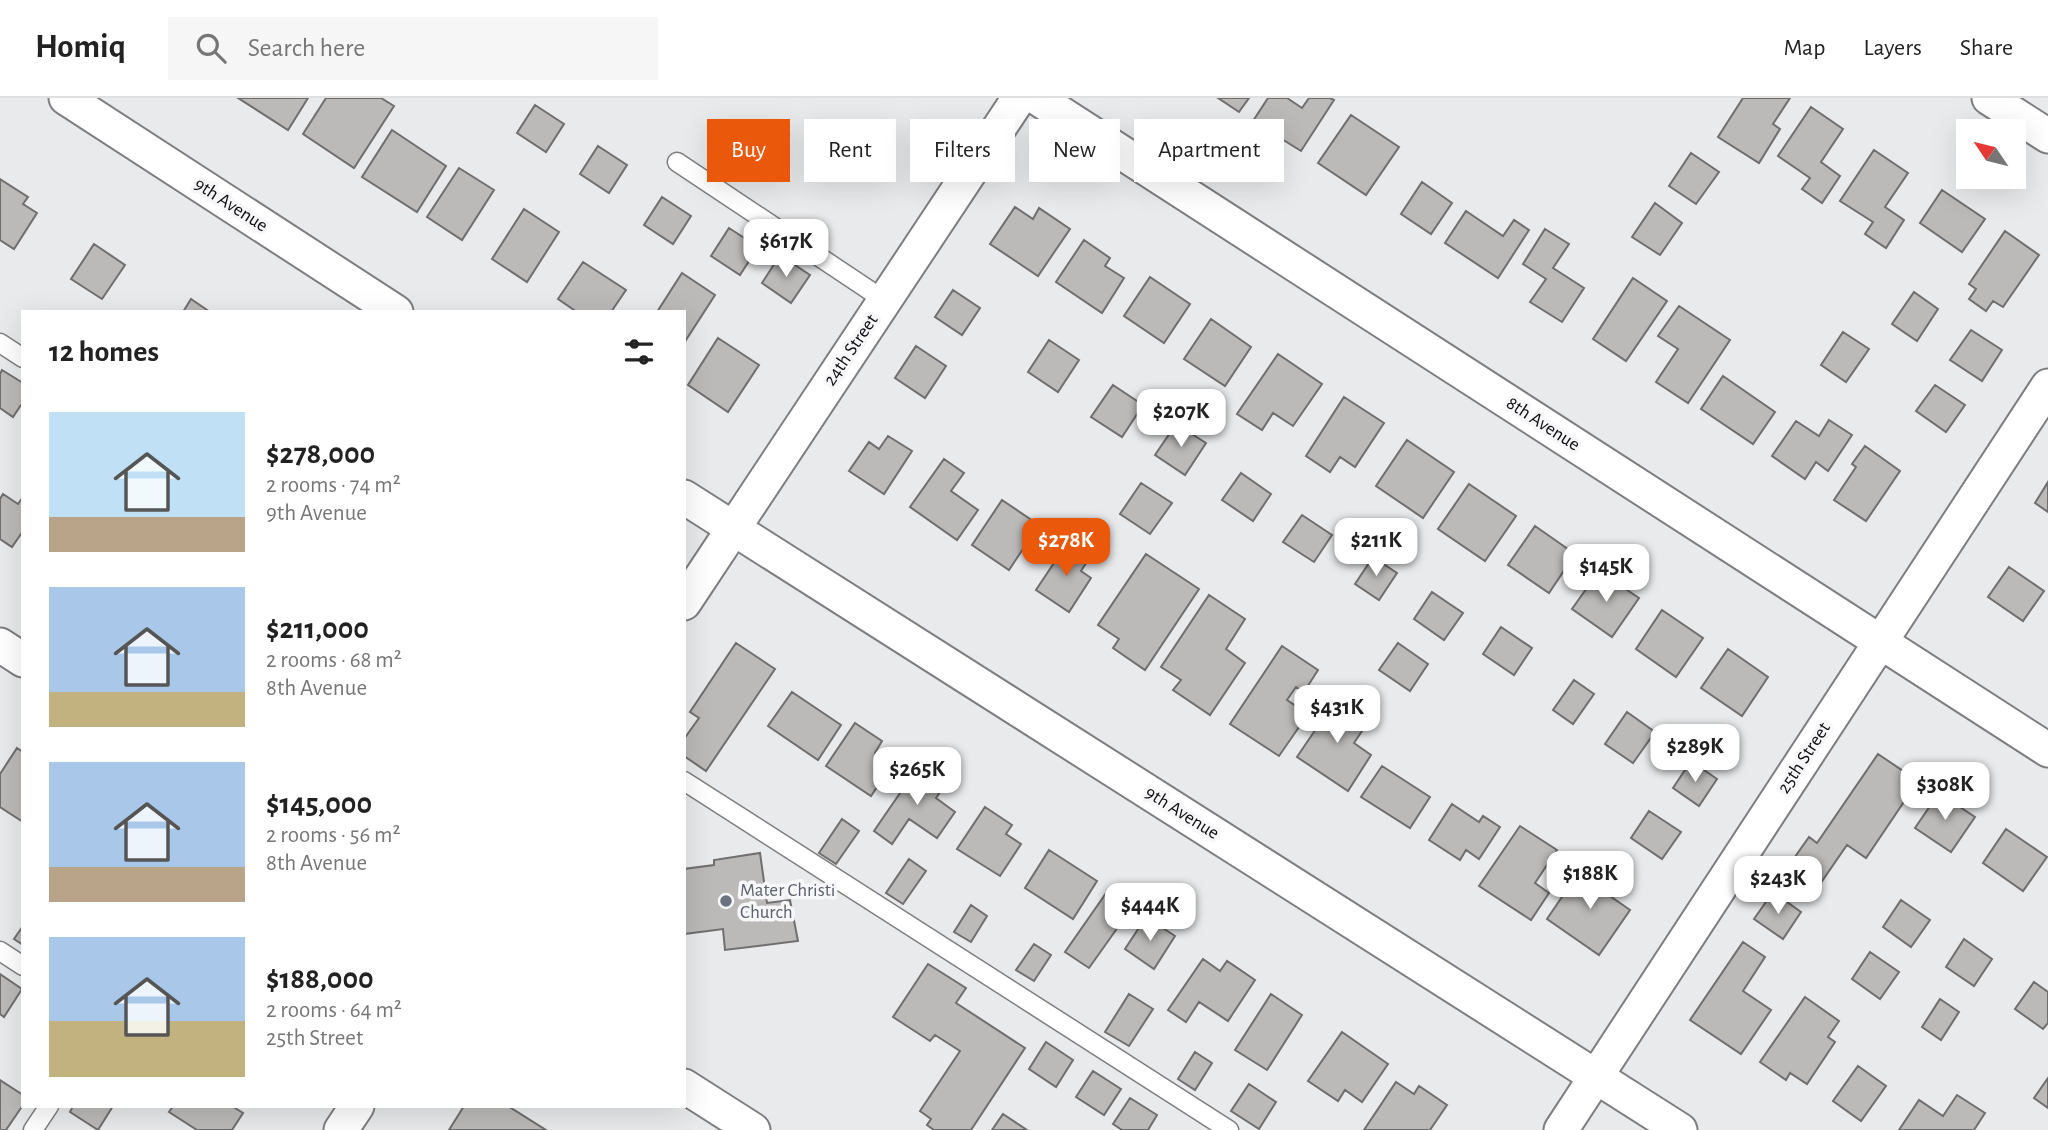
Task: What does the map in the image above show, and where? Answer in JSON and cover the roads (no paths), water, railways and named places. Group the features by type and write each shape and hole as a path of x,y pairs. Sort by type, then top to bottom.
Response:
{"street":[{"name":"9th Avenue","path":"66,98 393,310"},
{"name":"24th Street","path":"686,600 1019,98"},
{"name":"8th Avenue","path":"1037,98 2048,750"},
{"path":"1989,98 2048,136"},
{"name":"25th Street","path":"1561,1130 2048,386"},
{"name":"9th Avenue","path":"686,499 1680,1130"},
{"path":"0,645 21,659"},
{"path":"686,1087 753,1130"},
{"path":"341,1130 356,1108"}],"lane":[{"path":"677,162 884,300"},
{"path":"0,343 21,357"},
{"path":"686,781 1229,1130"},
{"path":"0,951 21,965"},
{"path":"33,1130 48,1108"}],"place":[{"name":"Mater Christi Church","path":"726,901"}]}
